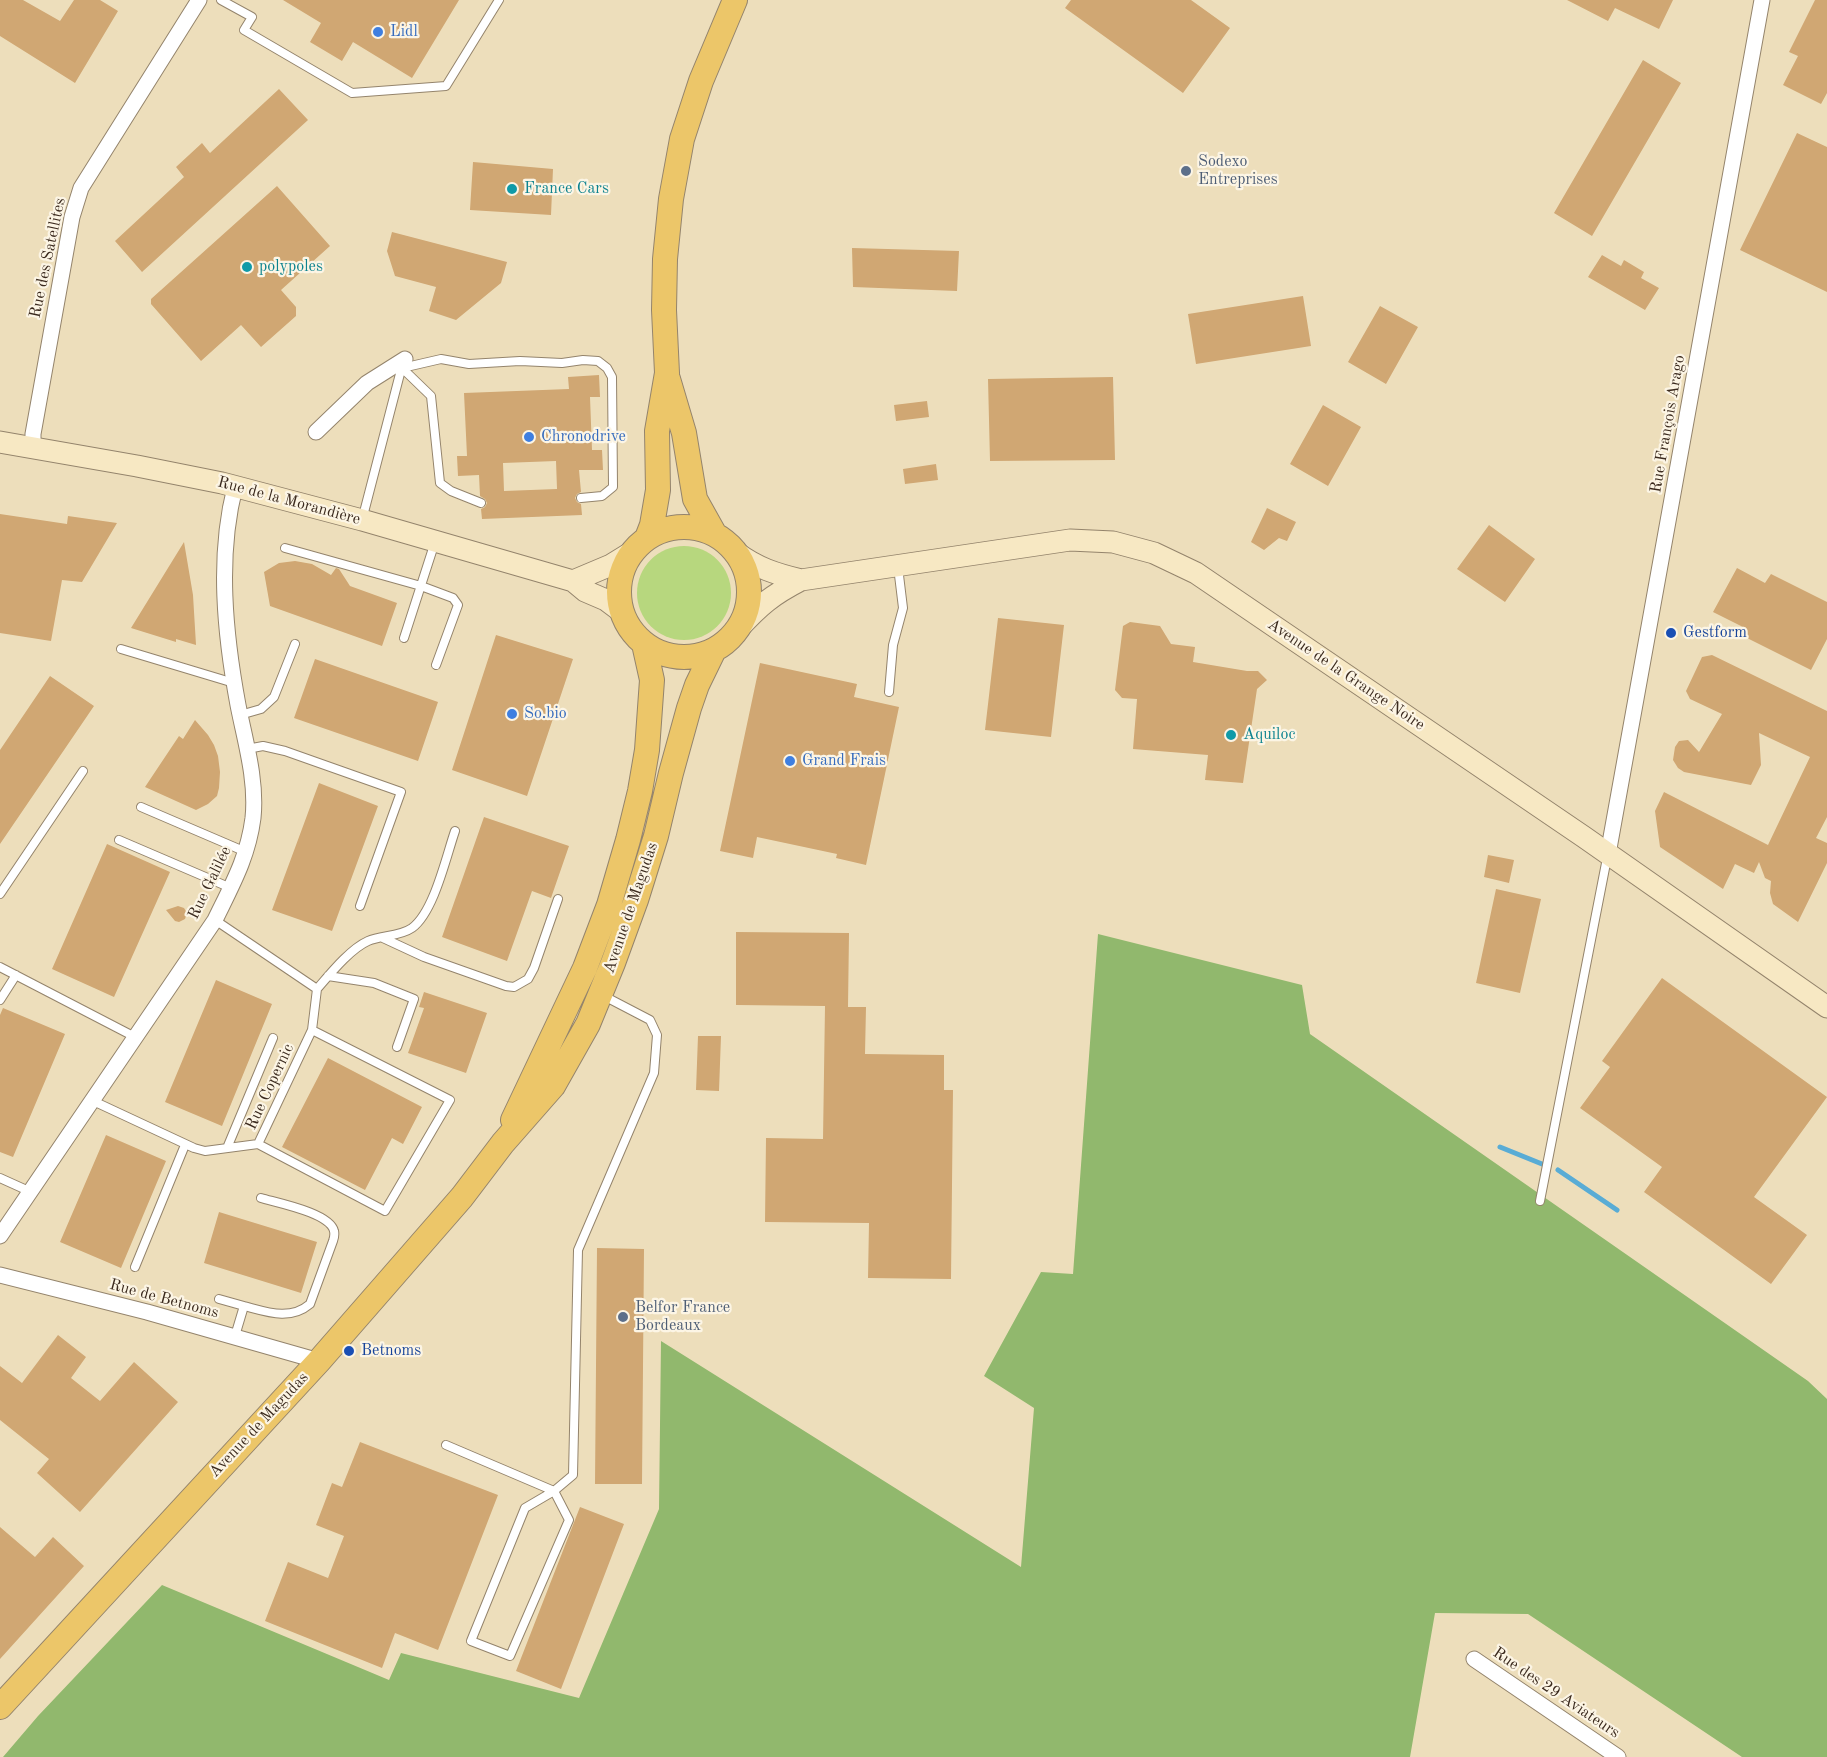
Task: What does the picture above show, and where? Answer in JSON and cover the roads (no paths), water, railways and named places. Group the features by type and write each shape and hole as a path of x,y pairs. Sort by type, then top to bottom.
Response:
{"main road":[{"path":"640,545 663,530 680,526 714,533 727,542 737,553 746,571 750,591 747,610 738,629 728,641 714,651 697,657 678,658 660,653 644,644 631,630 622,612 619,591 622,571 651,525 658,490 657,431 667,373 664,310 665,259 671,199 682,139 701,81 735,0"},
{"path":"667,373 684,432 695,499 714,533"},
{"name":"Avenue de Magudas","path":"503,1143 585,968 609,905 628,840 647,750 652,680 644,644"},
{"name":"Avenue de Magudas","path":"3,1708 319,1361 462,1197 503,1143 553,1086 588,1024 636,900 656,836 689,708 714,651"}],"street":[{"name":"Rue des Satellites","path":"33,448 33,434 72,216 81,188 199,0"},
{"name":"Rue François Arago","path":"1608,854 1762,0"},
{"path":"316,432 367,383 403,363"},
{"name":"Rue de la Morandière","path":"0,442 137,466 235,487 362,520 573,581 585,591 606,600 622,612"},
{"name":"Rue Galilée","path":"0,1236 214,920 246,852 253,815 252,780 234,683 224,591 229,512 235,487"},
{"name":"Avenue de la Grange Noire","path":"738,629 758,607 801,580 1070,540 1113,542 1154,553 1196,573 1608,854 1827,1007"},
{"path":"573,581 611,565 640,545"},
{"name":"Avenue de la Grange Noire","path":"737,553 751,564 801,580"},
{"name":"Rue de Betnoms","path":"0,1275 147,1312 319,1361"},
{"name":"Rue des 29 Aviateurs","path":"1474,1659 1618,1757"}],"lane":[{"path":"221,0 252,17 244,30 352,93 446,86 499,0"},
{"path":"403,363 441,359 469,364 520,361 562,363 583,360 598,361 608,368 612,377 613,487 602,496 581,498"},
{"path":"403,363 431,396 440,483 451,491 481,503"},
{"path":"362,520 403,363"},
{"path":"404,638 435,541"},
{"path":"285,548 421,586 453,598 458,605 436,665"},
{"path":"889,692 893,645 903,608 898,565"},
{"path":"240,715 261,710 274,697 295,644"},
{"path":"121,649 234,683"},
{"path":"247,749 263,746 285,751 401,792 360,906"},
{"path":"0,894 83,771"},
{"path":"141,807 246,852"},
{"path":"214,920 317,989 357,948 368,941 412,927 430,905 455,831"},
{"path":"119,840 231,888"},
{"path":"1540,1201 1608,854"},
{"path":"383,938 424,957 514,987 525,982 534,968 558,899"},
{"path":"0,967 135,1037"},
{"path":"0,1000 16,975"},
{"path":"328,976 374,983 414,999 398,1047"},
{"name":"Rue Copernic","path":"91,1100 185,1145 205,1151 258,1144 312,1030 317,989"},
{"path":"446,1445 554,1491 569,1521 510,1656 471,1641 525,1508 554,1491 573,1475 578,1250 654,1073 657,1035 650,1020 600,994"},
{"path":"258,1144 385,1210 450,1100 312,1030"},
{"path":"227,1148 273,1038"},
{"path":"135,1267 185,1145"},
{"path":"0,1178 31,1192"},
{"path":"219,1299 267,1312 286,1314 302,1311 310,1304 315,1294 333,1241 334,1231 319,1216 261,1198"},
{"path":"235,1336 244,1306"}],"waterway":[{"path":"1500,1147 1542,1164"},
{"path":"1558,1170 1617,1210"}],"place":[{"name":"Lidl","path":"378,32"},
{"name":"Sodexo Entreprises","path":"1186,171"},
{"name":"France Cars","path":"512,189"},
{"name":"polypoles","path":"247,267"},
{"name":"Chronodrive","path":"529,437"},
{"name":"Gestform","path":"1671,633"},
{"name":"So.bio","path":"512,714"},
{"name":"Aquiloc","path":"1231,735"},
{"name":"Grand Frais","path":"790,761"},
{"name":"Belfor France Bordeaux","path":"623,1317"},
{"name":"Betnoms","path":"349,1351"}]}
